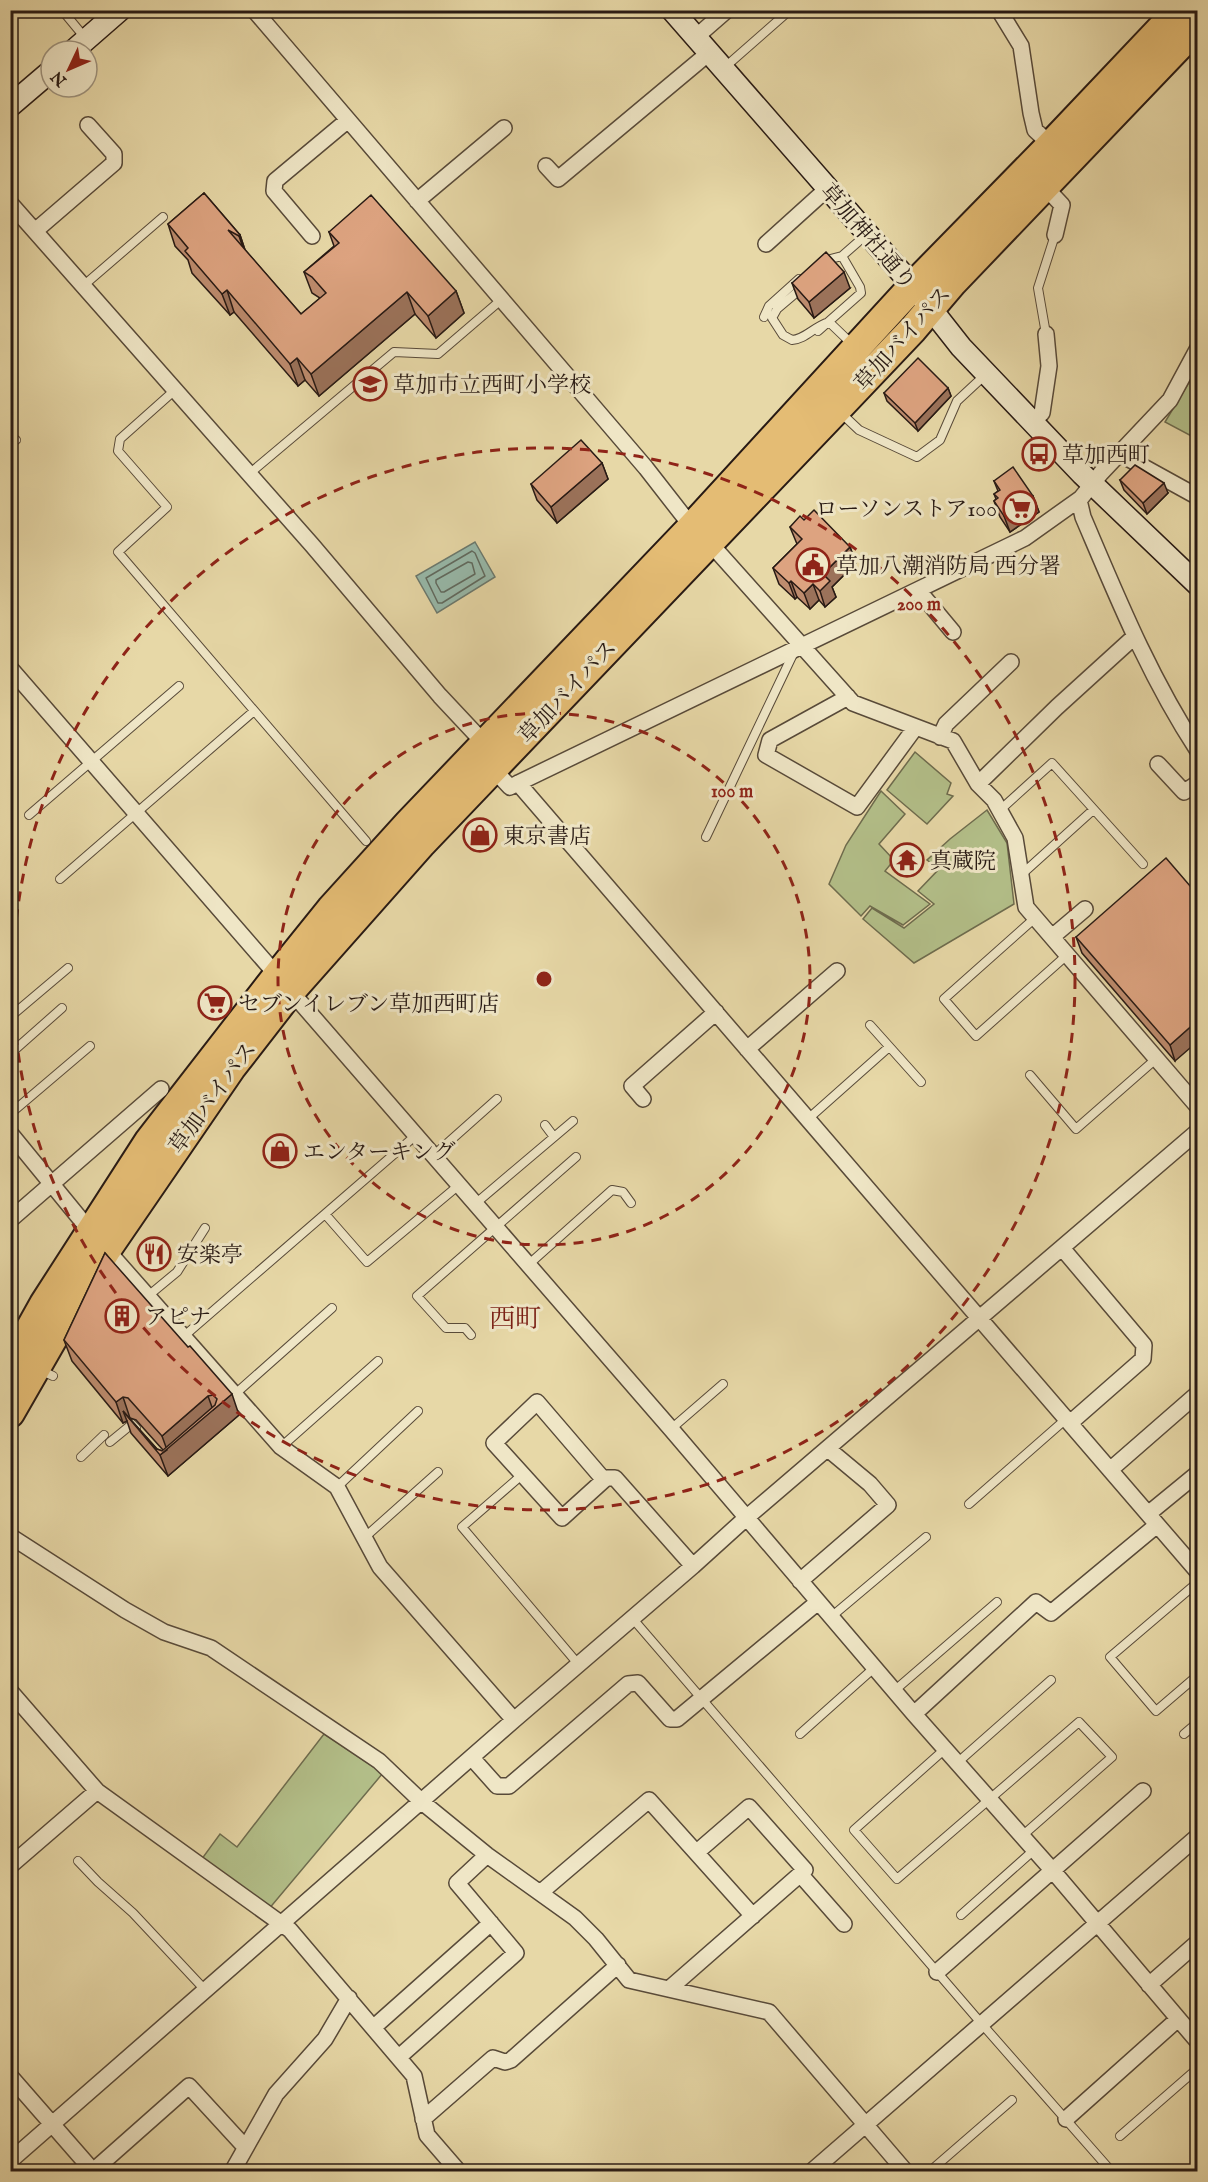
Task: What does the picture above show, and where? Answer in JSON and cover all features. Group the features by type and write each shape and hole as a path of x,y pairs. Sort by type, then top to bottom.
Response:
{"highway":[{"name":"草加バイパス","path":"701,535 856,348 1179,10"},
{"name":"草加バイパス","path":"99,1240 149,1141 284,984 422,843 489,757 701,535 837,409 930,309 952,282 1197,27"},
{"name":"草加バイパス","path":"10,1413 33,1370 44,1304 99,1240 159,1182 284,984"}],"street":[{"path":"87,39 120,10"},
{"path":"254,10 799,647 853,703 953,741 978,784 994,800 1015,838 1026,907 1197,1107"},
{"name":"草加神社通り","path":"672,10 914,286 961,347 1032,422 1086,492 1197,585"},
{"path":"546,166 558,179 710,52 727,10"},
{"path":"999,10 1020,46 1030,113 1035,130 1051,145"},
{"path":"10,106 39,81"},
{"path":"312,236 274,191 275,181 348,120"},
{"path":"35,231 114,163 114,154 88,125"},
{"path":"417,201 504,128"},
{"path":"1045,186 1062,205 1055,235"},
{"path":"766,244 828,188"},
{"path":"10,203 312,545 440,696 510,787 1025,538 1086,492 1170,400 1197,348"},
{"path":"1032,422 1042,413 1049,366 1046,334"},
{"path":"1120,454 1197,497"},
{"path":"1086,492 1083,517 1134,637 1155,681 1197,751"},
{"path":"918,590 953,632"},
{"path":"978,784 1057,707 1134,637"},
{"path":"940,737 946,724 1011,662"},
{"path":"10,668 670,1429 874,1668 1053,1871 1197,2042"},
{"path":"848,697 770,740 766,756 857,807 915,728"},
{"path":"1158,764 1184,792 1197,783"},
{"path":"518,783 1197,1572"},
{"path":"1052,937 1085,909"},
{"path":"747,1048 837,971"},
{"path":"643,1099 632,1086 716,1012"},
{"path":"10,1220 161,1089"},
{"path":"10,2161 746,1518 1197,1131"},
{"path":"10,1133 99,1240 281,1447 337,1487 380,1567 514,1720"},
{"path":"1062,1248 1144,1345 1143,1359 1068,1421"},
{"path":"1110,1470 1196,1395"},
{"path":"604,1480 537,1402 494,1443 562,1518 604,1480 615,1478 693,1566"},
{"path":"800,1581 888,1505 870,1484 828,1449"},
{"path":"914,1714 1036,1602 1051,1613 1152,1520 1197,1473"},
{"path":"10,1536 125,1610 164,1632 211,1648 379,1761 422,1802 487,1855 575,1918 629,1980 769,2012 906,2172"},
{"path":"472,1758 497,1786 509,1786 628,1684 638,1683 670,1719 677,1719 818,1602"},
{"path":"10,1691 97,1791 290,1930 414,2076 427,2135 459,2172"},
{"path":"10,1866 97,1791"},
{"path":"937,1971 1143,1791"},
{"path":"540,1893 649,1800 753,1916"},
{"path":"669,1989 805,1869 749,1807 697,1852"},
{"path":"811,2172 1197,1836"},
{"path":"399,2057 516,1953 458,1883 487,1855"},
{"path":"800,1874 844,1924"},
{"path":"374,2027 491,1923"},
{"path":"1149,1985 1197,1942"},
{"path":"423,2119 493,2058 505,2062 511,2060 618,1965"},
{"path":"232,2172 244,2147 276,2094 325,2039 349,1998"},
{"path":"1066,2119 1178,2019"},
{"path":"10,2076 93,2172 189,2086 244,2147"}],"lane":[{"path":"62,10 77,39"},
{"path":"710,52 790,10"},
{"path":"84,286 163,217"},
{"path":"829,322 816,326 801,340 792,340 777,328 772,318 777,309 819,263 842,256 867,234"},
{"path":"1046,334 1038,288 1055,235"},
{"path":"818,331 861,292 861,286 842,256"},
{"path":"824,268 828,260"},
{"path":"764,317 770,306 808,275"},
{"path":"249,474 394,352 438,354 501,300"},
{"path":"829,322 856,348"},
{"path":"837,409 859,430 917,457 940,440 957,401 986,374"},
{"path":"175,390 120,439 118,451 167,507 118,552 366,841"},
{"path":"706,837 799,647"},
{"path":"29,815 179,686"},
{"path":"60,879 254,711"},
{"path":"999,811 1052,763 1143,864"},
{"path":"1021,875 1094,810"},
{"path":"1035,918 944,999 976,1036 1067,955"},
{"path":"10,1017 68,968"},
{"path":"10,1054 62,1008"},
{"path":"870,1025 921,1082"},
{"path":"10,1114 90,1046"},
{"path":"808,1119 889,1047"},
{"path":"1030,1075 1076,1129 1157,1058"},
{"path":"433,1156 497,1099"},
{"path":"475,1204 573,1121"},
{"path":"545,1125 554,1137"},
{"path":"183,1337 415,1136"},
{"path":"471,1335 465,1328 446,1328 417,1296 576,1157"},
{"path":"326,1214 367,1262 459,1185"},
{"path":"528,1265 612,1190 623,1192 631,1203"},
{"path":"148,1296 177,1272 205,1228"},
{"path":"234,1395 332,1308"},
{"path":"281,1447 378,1360"},
{"path":"670,1429 723,1384"},
{"path":"337,1487 418,1411"},
{"path":"969,1504 1068,1421"},
{"path":"110,1442 132,1424 140,1432"},
{"path":"81,1457 104,1435"},
{"path":"364,1538 438,1472"},
{"path":"522,1474 462,1527 579,1665"},
{"path":"831,1617 926,1537"},
{"path":"1197,1582 1110,1657 1156,1711 1197,1675"},
{"path":"894,1690 997,1602"},
{"path":"633,1618 1112,2172"},
{"path":"800,1734 874,1668"},
{"path":"957,1762 1051,1680"},
{"path":"945,1749 854,1830 897,1879 1079,1722 1112,1757 1022,1836"},
{"path":"1184,1734 1197,1722"},
{"path":"961,1915 1034,1850"},
{"path":"78,1861 133,1913 206,1991"},
{"path":"1120,2136 1197,2068"},
{"path":"929,2172 1012,2100"}],"green space":[{"path":"1197,369 1198,439 1165,422"},
{"path":"915,752 951,783 947,794 953,796 927,824 887,790"},
{"path":"881,791 905,814 879,844 894,860 885,871 930,904 903,925 870,906 861,916 829,884 846,845"},
{"path":"987,810 1007,843 1014,904 914,963 863,919 872,908 904,928 934,904 918,891 939,869 927,860"},
{"path":"324,1734 383,1773 268,1910 201,1860 220,1834 237,1847"}],"water":[{"path":"475,542 495,577 437,613 416,576"}],"building":[{"path":"204,193 240,235 228,230 301,314 326,293 312,277 304,272 339,243 329,232 371,195 456,291 428,316 407,292 311,374 297,358 290,364 227,290 222,294 185,251 188,248 168,224"},
{"path":"826,252 844,272 809,302 792,283"},
{"path":"918,358 948,388 915,423 884,393"},
{"path":"581,440 602,463 551,507 531,484"},
{"path":"1135,465 1164,483 1143,503 1120,480"},
{"path":"1013,467 1033,496 1004,516 994,501 998,498 994,494 1000,490 994,481"},
{"path":"814,510 850,547 823,574 830,581 820,591 813,584 804,593 773,568 802,539 790,527 800,516 804,520"},
{"path":"1166,858 1197,894 1197,1021 1170,1045 1076,937"},
{"path":"105,1253 232,1394 160,1455 123,1411 157,1449 162,1451 215,1405 217,1399 213,1395 208,1396 162,1436 128,1398 123,1397 116,1402 64,1340"}],"place":[{"name":"草加市立西町小学校","path":"370,384"},
{"name":"草加西町","path":"1039,454"},
{"name":"ローソンストア100","path":"1020,508"},
{"name":"草加八潮消防局 西分署","path":"813,565"},
{"name":"東京書店","path":"480,835"},
{"name":"真蔵院","path":"907,860"},
{"name":"セブンイレブン草加西町店","path":"215,1003"},
{"name":"エンターキング","path":"280,1151"},
{"name":"安楽亭","path":"154,1254"},
{"name":"アピナ","path":"122,1316"}],"district":[{"name":"西町","path":"515,1318"}]}
